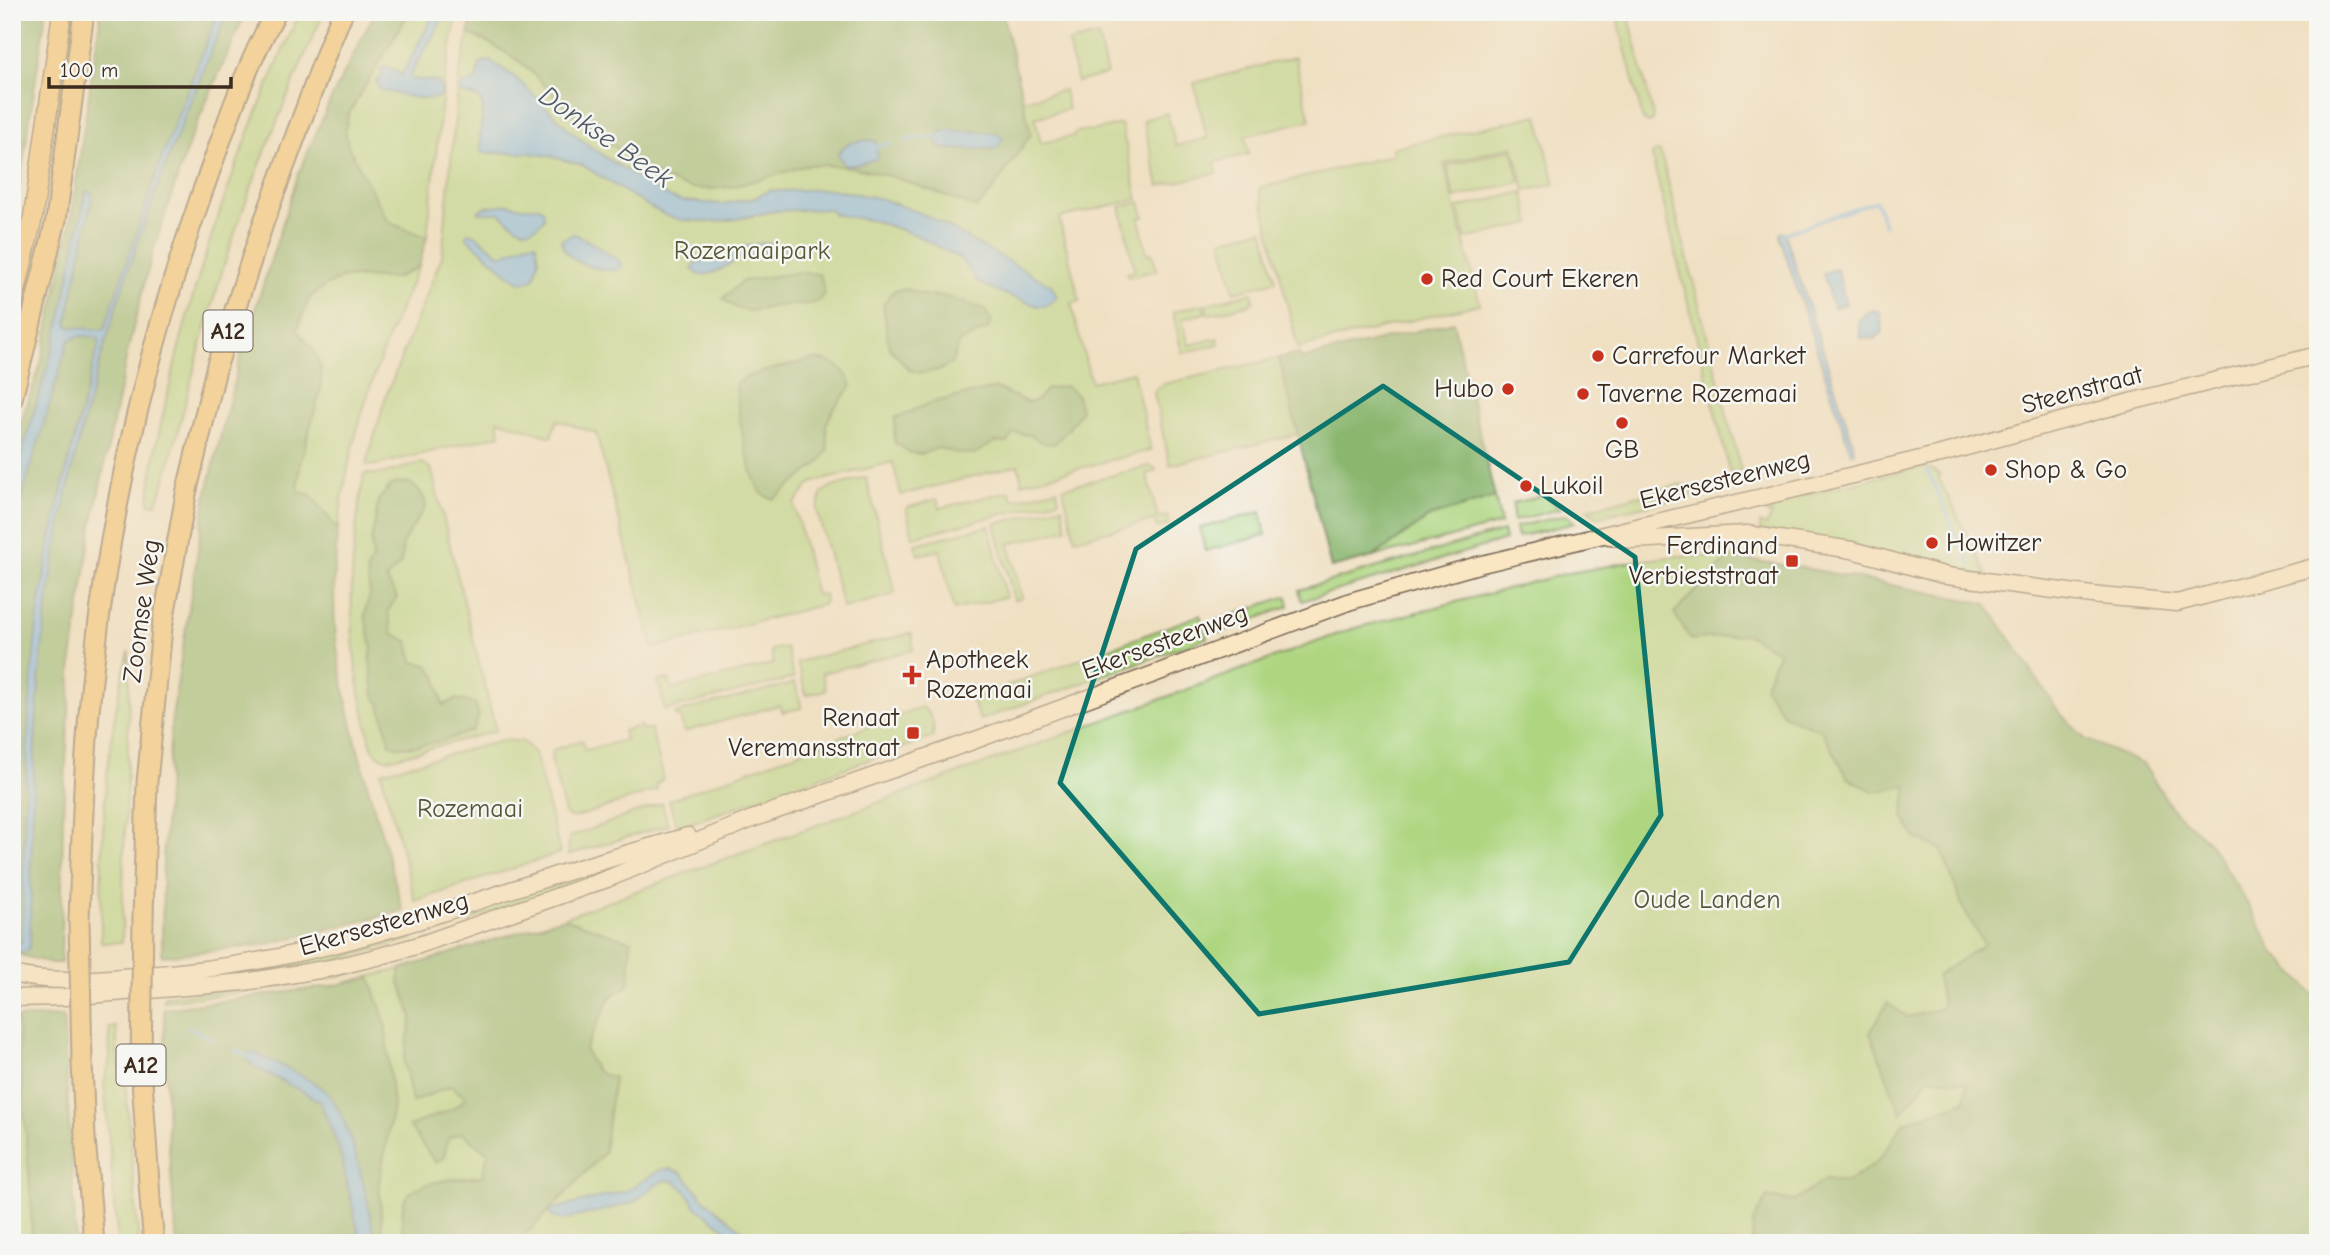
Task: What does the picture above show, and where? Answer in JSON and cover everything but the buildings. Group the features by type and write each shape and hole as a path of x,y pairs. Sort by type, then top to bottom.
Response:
{"highway":[{"path":"12,309 33,217 62,12"},
{"path":"12,399 56,220 84,12"},
{"name":"Zoomse Weg","path":"93,1243 85,1138 79,920 84,770 94,659 111,545 132,438 181,253 221,140 274,12"},
{"name":"Zoomse Weg","path":"155,1243 141,1065 147,782 162,628 186,494 222,352 263,224 344,12"},
{"path":"330,43 352,12"}],"main road":[{"name":"Steenstraat","path":"1859,472 1941,454 2130,402 2318,355"},
{"name":"Ekersesteenweg","path":"12,998 65,997 245,982 342,966 419,945 607,879 752,819 970,742 1350,601 1478,565 1859,472"},
{"name":"Ekersesteenweg","path":"1603,535 1631,540 1747,534 1816,542 1947,576 2177,603 2318,566"},
{"name":"Ekersesteenweg","path":"12,974 58,981 170,974 242,965 372,934 594,862 752,819"}],"highlighted area":[{"path":"1383,386 1635,557 1661,815 1569,962 1259,1014 1060,783 1136,549"}],"green space":[{"path":"12,12 46,12 12,236"},
{"path":"101,12 246,12 191,137 152,254 128,349 92,526 72,659 63,818 61,963 50,963 12,953 12,448 41,363 69,230"},
{"path":"300,12 324,12 239,220 211,309 163,487 156,504 149,504 159,432 194,292 242,150"},
{"path":"375,12 409,12 348,115 345,131 348,146 386,218 392,224 427,237 419,266 396,278 343,277 310,297 297,330 314,351 321,368 321,389 300,463 298,492 310,494 338,530 334,599 340,668 361,760 403,911 263,945 162,956 163,858 171,724 207,491 241,354 298,175 330,101"},
{"path":"409,12 447,12 456,20 444,83 427,237 392,224 386,218 347,146 345,131 348,115"},
{"name":"Rozemaaipark","path":"475,12 1002,12 1023,100 1064,90 1068,109 1035,118 1041,143 1074,136 1074,133 1086,130 1088,132 1121,124 1138,199 1059,218 1080,301 1071,303 1091,382 1133,372 1151,450 1022,483 1018,465 901,495 893,462 811,483 794,504 816,595 824,594 825,602 822,605 653,648 596,433 557,420 551,437 498,420 500,435 372,466 366,465 386,396 442,256 459,75"},
{"path":"475,12 1002,12 1031,134 990,194 976,208 896,178 834,165 805,166 720,188 683,186 653,172 602,138 572,113 524,65 497,47 468,33"},
{"path":"1616,12 1628,12 1653,115 1652,122 1649,123 1643,120"},
{"path":"1098,36 1107,74 1077,82 1068,43"},
{"path":"1295,57 1310,120 1245,136 1249,154 1215,162 1217,173 1159,186 1143,120 1167,113 1176,146 1207,138 1194,83"},
{"path":"1538,115 1555,184 1525,191 1513,146 1444,164 1480,304 1298,348 1259,188 1393,155 1392,148"},
{"path":"1512,149 1520,182 1455,198 1447,166"},
{"path":"1659,151 1741,470 1730,473 1652,157 1653,153"},
{"path":"1523,192 1531,223 1466,239 1458,208"},
{"path":"1140,202 1144,217 1139,218 1147,254 1152,253 1157,270 1128,277 1127,273 1135,270 1120,207"},
{"path":"1263,229 1276,281 1234,292 1222,240"},
{"path":"419,266 391,330 368,395 349,461 338,530 310,495 298,492 300,463 321,389 314,351 297,330 310,297 325,286 343,277 396,278"},
{"path":"799,272 819,274 824,293 817,302 746,311 731,305 723,298 743,281"},
{"path":"906,289 924,295 944,296 984,309 992,322 988,329 959,342 952,363 940,370 922,373 909,370 889,347 883,305 893,291"},
{"path":"1252,293 1254,301 1250,304 1207,313 1206,304"},
{"path":"1203,304 1205,313 1182,319 1189,345 1218,338 1219,344 1182,353 1173,312"},
{"path":"1453,322 1495,497 1429,517 1373,557 1331,568 1279,358 1299,353 1301,359"},
{"path":"1279,358 1298,434 1170,465 1154,394 1156,389 1164,384"},
{"path":"813,359 827,361 842,369 852,386 833,410 826,425 828,450 818,464 774,499 767,497 758,487 748,460 736,384 751,375"},
{"path":"1066,386 1077,395 1081,411 1054,444 1043,443 1030,435 1013,433 1008,443 995,442 974,454 938,448 922,454 911,453 894,442 895,418 933,402 996,388 1029,403 1037,400 1047,389"},
{"path":"422,463 431,468 496,731 389,759 374,750 359,689 351,598 355,537 364,474 381,474"},
{"path":"1149,466 1156,471 1147,474 1158,518 1168,516 1168,525 1157,528 1155,520 1075,539 1063,488"},
{"path":"1920,467 1931,469 1940,475 1938,477 1988,576 1760,531 1760,523 1766,526 1772,514 1765,512 1767,506 1775,502"},
{"path":"866,477 895,592 893,595 843,608 817,510 822,493 829,488"},
{"path":"407,482 420,492 426,506 403,542 401,563 386,579 397,597 388,611 392,633 408,641 413,662 428,665 436,676 443,705 456,699 475,703 479,716 473,730 443,740 407,747 390,744 380,704 374,695 370,659 372,647 365,616 370,595 367,570 373,557 371,542 379,499 392,484"},
{"path":"1681,484 1700,490 1694,495 1597,517 1587,509"},
{"path":"1057,489 1059,500 913,537 906,508 937,499 940,508 1010,491 1013,500"},
{"path":"1545,495 1560,509 1513,521 1513,503"},
{"path":"1495,497 1501,524 1373,557 1429,517"},
{"path":"1062,506 1067,529 1009,544 1022,598 1014,600 995,524"},
{"path":"1261,512 1266,535 1205,551 1200,528"},
{"path":"1566,515 1575,523 1517,537 1515,527"},
{"path":"989,526 1006,597 954,610 940,550 918,555 915,544"},
{"path":"1503,531 1505,540 1302,601 1299,590"},
{"name":"Oude Landen","path":"1677,556 1729,557 1804,568 1987,604 2052,721 2318,1243 177,1243 168,1139 164,1009 332,986 401,969 563,918 1352,629 1564,574"},
{"path":"1729,557 1804,568 1987,604 2059,712 2085,739 2143,764 2174,811 2208,841 2251,909 2274,952 2318,999 2318,1243 1752,1243 1753,1222 1767,1197 1794,1201 1825,1180 1848,1182 1879,1160 1903,1123 1965,1101 1967,1083 1930,1077 1901,1113 1870,1033 1887,1003 1908,1017 1943,1008 1937,976 1984,944 1963,908 1941,849 1915,838 1903,816 1907,786 1875,792 1848,778 1822,731 1785,716 1764,687 1779,652 1746,634 1691,640 1674,613"},
{"path":"1287,596 1289,606 1219,633 1216,621"},
{"path":"1200,615 1207,638 980,720 971,699"},
{"path":"912,633 913,650 822,673 826,690 806,695 797,662"},
{"path":"786,647 794,678 665,710 658,681 669,679 672,689 773,664 771,650"},
{"path":"129,651 122,942 101,943 105,796 114,723"},
{"path":"795,683 802,708 783,712 780,705 684,732 680,716 676,717 675,713"},
{"path":"922,707 932,720 933,737 677,828 669,800"},
{"path":"641,726 642,730 651,729 663,775 662,780 656,784 657,790 577,817 569,817 565,813 551,759 553,750 582,740 585,750 625,740 623,731"},
{"name":"Rozemaai","path":"505,740 524,742 535,754 560,853 415,901 381,772"},
{"path":"662,803 668,825 568,855 569,837"},
{"path":"600,869 601,874 426,936 423,926"},
{"path":"563,918 631,941 629,985 611,996 585,1049 598,1072 614,1077 604,1153 518,1243 403,1243 403,1208 410,1193 440,1181 482,1176 488,1153 462,1133 448,1138 444,1157 436,1163 409,1126 452,1109 466,1098 451,1086 412,1102 404,1061 412,1016 399,980 401,969"},
{"path":"410,931 412,939 336,960 259,974 193,980 193,978"},
{"path":"415,955 384,966 322,980 164,1001 164,996 290,982"},
{"path":"370,977 385,1021 393,1107 379,1182 383,1243 177,1243 168,1139 164,1009 332,986"},
{"path":"63,1016 76,1243 32,1243 17,1018"},
{"path":"17,1018 32,1243 12,1243 12,1019"},
{"path":"116,1027 118,1058 125,1080 139,1243 118,1243 104,1084 110,1059 109,1028"}],"water":[{"path":"218,12 228,12 140,235 92,389 73,466 45,624 37,704 30,946 26,952 14,952 22,940 24,821 37,623 56,517 99,343 98,338 82,336 68,342 12,531 12,488 60,323 86,191 93,194 67,323 70,327 104,330 163,154"},
{"path":"435,12 444,12 442,20 410,76 411,79 439,82 442,91 440,97 418,98 380,90 376,80 379,81 383,73 379,70 386,66 402,75"},
{"name":"Donkse Beek","path":"489,61 512,75 583,140 671,198 722,204 755,198 770,190 831,189 882,199 928,216 1052,286 1057,297 1047,306 1038,306 1007,295 977,282 961,259 916,235 875,221 833,214 830,209 774,211 711,222 682,220 646,205 582,165 530,153 482,153 481,102 477,97 460,93 462,84 475,81 482,62"},
{"path":"948,130 996,133 1003,137 998,147 993,149 943,149 936,136"},
{"path":"853,142 876,142 876,159 844,165 838,154 845,146"},
{"path":"508,204 540,207 544,211 544,219 532,229 527,229 516,226 500,213 479,213 479,210 486,207"},
{"path":"1783,232 1853,443 1854,453 1851,453 1780,238"},
{"path":"468,233 475,235 501,255 528,243 536,243 539,258 534,279 522,283 513,278 467,238"},
{"path":"573,234 618,259 622,266 618,270 601,269 575,260 568,254 561,240"},
{"path":"766,243 783,245 785,250 751,254 706,275 699,275 692,269 696,262"},
{"path":"1837,269 1846,304 1833,308 1823,273"},
{"path":"1873,310 1880,312 1883,332 1874,339 1861,338 1858,321"},
{"path":"249,1053 255,1053 313,1082 327,1093 336,1105 352,1142 376,1243 361,1243 339,1148 320,1102 254,1067 247,1059"},
{"path":"662,1169 681,1172 705,1200 758,1243 744,1243 696,1207 685,1190 675,1182 667,1180 655,1185 633,1203 564,1220 551,1217 550,1210 626,1191"}],"waterway":[{"name":"Donkse Beek","path":"905,140 939,136"},
{"name":"Donkse Beek","path":"874,147 891,143"},
{"path":"1784,234 1876,201 1884,225"},
{"path":"1928,472 1971,566"},
{"path":"188,1027 212,1039"},
{"path":"235,1050 250,1057"}],"place":[{"name":"Red Court Ekeren","path":"1427,279"},
{"name":"Carrefour Market","path":"1598,356"},
{"name":"Hubo","path":"1508,389"},
{"name":"Taverne Rozemaai","path":"1583,394"},
{"name":"GB","path":"1622,423"},
{"name":"Shop & Go","path":"1991,470"},
{"name":"Lukoil","path":"1526,486"},
{"name":"Howitzer","path":"1932,543"},
{"name":"Ferdinand Verbieststraat","path":"1792,561"},
{"name":"Apotheek Rozemaai","path":"912,675"},
{"name":"Renaat Veremansstraat","path":"913,733"}]}
